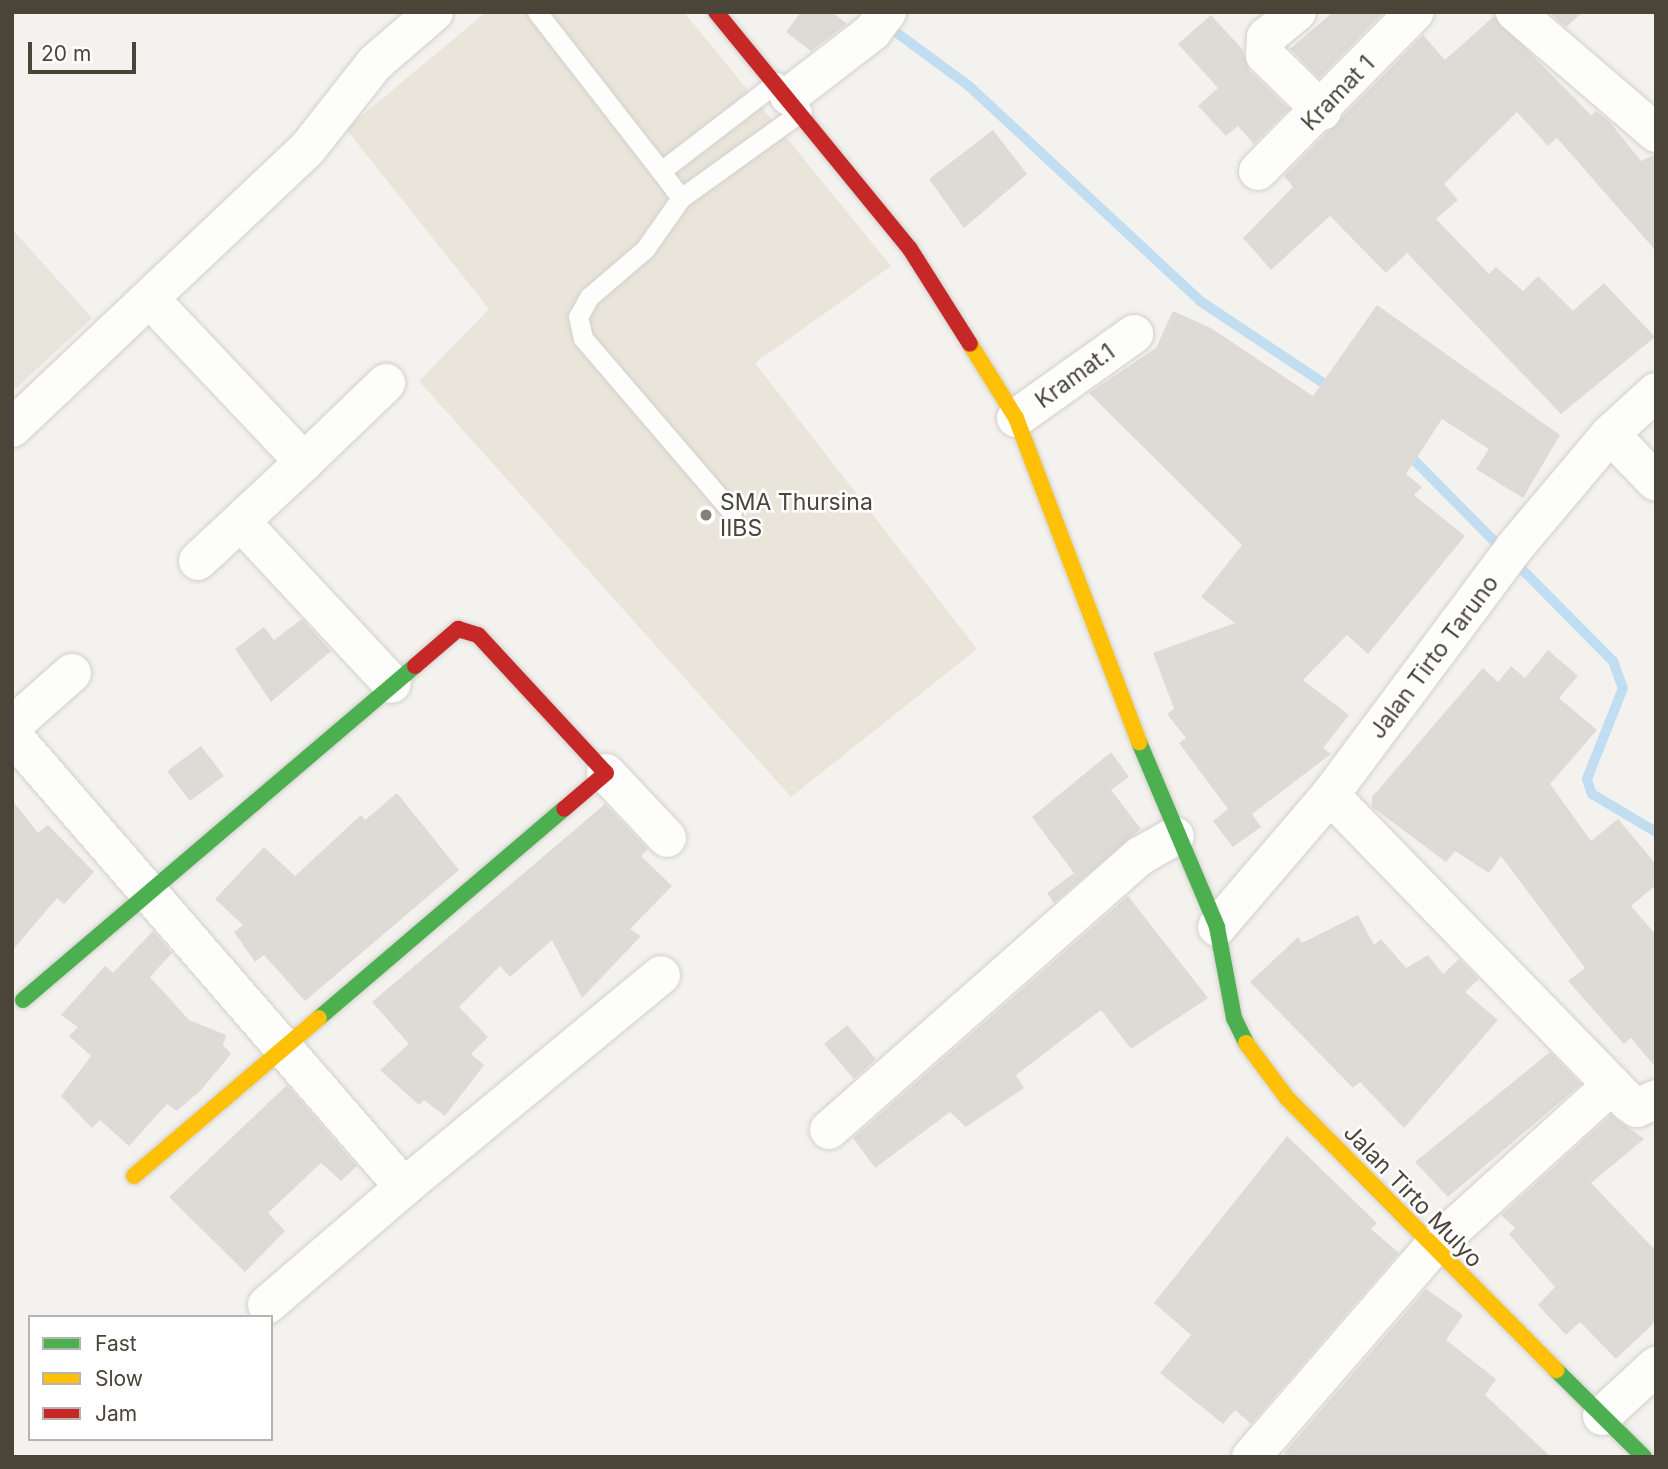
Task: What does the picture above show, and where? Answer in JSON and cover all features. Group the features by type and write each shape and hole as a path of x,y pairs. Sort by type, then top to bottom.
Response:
{"street":[{"path":"12,428 151,300 308,148 375,63 434,12"},
{"name":"Jalan Tirto Mulyo","path":"716,12 789,97 910,249 1016,418 1175,836 1217,926 1234,1018 1249,1049 1287,1098 1432,1248 1644,1457"},
{"path":"789,97 872,32 887,12"},
{"path":"1297,12 1266,37 1265,55 1322,111"},
{"name":"Kramat 1","path":"1258,171 1322,111 1415,12"},
{"path":"1515,12 1656,133"},
{"path":"151,300 304,463"},
{"name":"Kramat.1","path":"1016,418 1134,334"},
{"path":"198,561 386,383"},
{"name":"Jalan Tirto Taruno","path":"1217,926 1330,795 1505,562 1611,434 1656,392"},
{"path":"1611,434 1656,482"},
{"path":"241,522 392,684"},
{"path":"23,1000 458,629 469,631 667,838"},
{"path":"12,726 72,673"},
{"path":"12,736 150,891 404,1187"},
{"path":"134,1175 606,773"},
{"path":"1330,795 1612,1085 1637,1108 1656,1099"},
{"path":"829,1130 1140,856 1175,836"},
{"path":"267,1305 404,1187 661,975"},
{"path":"1251,1457 1432,1248 1612,1085"},
{"path":"1602,1416 1656,1366"}],"lane":[{"path":"537,12 681,198"},
{"path":"661,170 789,97"},
{"path":"732,512 583,338 578,317 589,297 645,249 681,198 789,97"}],"shaded area":[{"name":"SMA Thursina IIBS","path":"486,12 684,12 891,266 755,363 977,649 791,797 419,381 489,309 346,129"},
{"path":"12,229 92,318 12,392"}],"building":[{"path":"801,12 832,12 847,24 811,51 786,32"},
{"path":"1333,12 1384,12 1319,78 1290,49"},
{"path":"1549,12 1583,12 1566,27"},
{"path":"1211,15 1243,50 1249,70 1289,109 1254,144 1238,126 1226,136 1198,106 1218,88 1178,44"},
{"path":"1494,16 1591,115 1596,111 1608,120 1641,161 1656,154 1656,251 1557,138 1548,146 1517,112 1444,184 1458,200 1436,219 1489,274 1496,267 1523,291 1538,276 1573,311 1604,283 1655,337 1561,414 1407,253 1386,273 1330,216 1271,270 1243,238 1293,187 1284,176 1423,35 1445,60"},
{"path":"993,130 1027,174 964,228 929,179"},
{"path":"1377,305 1560,435 1523,498 1476,469 1489,449 1442,419 1406,474 1422,487 1414,495 1465,536 1368,654 1347,635 1303,680 1349,715 1323,748 1331,754 1252,814 1261,827 1233,847 1213,821 1228,809 1179,743 1186,738 1167,714 1174,709 1153,653 1235,623 1201,597 1242,545 1089,393 1156,348 1173,311 1211,328 1313,396"},
{"path":"302,619 331,651 271,702 235,649 264,627 274,640"},
{"path":"1548,650 1578,676 1559,698 1597,730 1550,784 1591,841 1618,819 1656,864 1656,885 1631,906 1656,935 1656,1068 1631,1038 1624,1044 1568,981 1585,968 1501,856 1489,873 1455,851 1446,862 1372,807 1372,797 1483,668 1498,682 1511,666 1525,678"},
{"path":"201,746 224,776 190,801 167,771"},
{"path":"1111,752 1129,777 1111,790 1141,829 1054,903 1047,893 1074,873 1032,817"},
{"path":"397,793 459,870 305,1001 264,955 255,962 234,932 243,925 215,899 264,847 295,876 361,815 365,820"},
{"path":"12,800 38,833 48,825 94,872 64,904 57,898 12,951"},
{"path":"605,804 648,849 641,856 672,886 630,929 641,936 582,998 552,940 510,977 500,966 459,1007 488,1037 471,1054 484,1065 445,1116 424,1100 419,1105 380,1070 409,1044 372,1002"},
{"path":"1128,896 1208,998 1131,1049 1101,1010 1016,1075 1024,1088 966,1127 950,1112 875,1168 853,1138"},
{"path":"1358,915 1374,945 1381,939 1406,968 1428,955 1443,974 1459,959 1479,979 1465,992 1498,1020 1404,1128 1360,1082 1353,1088 1250,982 1298,937 1302,943"},
{"path":"153,931 172,953 150,977 189,1020 226,1035 223,1045 231,1054 201,1090 177,1111 167,1104 129,1146 100,1120 92,1128 61,1096 91,1056 69,1036 78,1027 61,1015 105,966 113,973"},
{"path":"847,1025 876,1059 854,1079 824,1044"},
{"path":"1550,1052 1581,1084 1448,1197 1415,1162"},
{"path":"287,1085 357,1166 341,1181 321,1163 268,1213 285,1231 245,1272 169,1197"},
{"path":"1611,1115 1644,1139 1591,1183 1656,1251 1656,1321 1616,1359 1580,1322 1566,1335 1538,1305 1555,1287 1509,1234 1515,1228 1501,1215"},
{"path":"1287,1136 1377,1223 1371,1229 1399,1253 1251,1424 1235,1410 1223,1424 1160,1373 1191,1335 1154,1303"},
{"path":"1426,1289 1463,1315 1446,1340 1496,1379 1485,1395 1551,1457 1288,1457 1284,1453"}],"waterway":[{"path":"893,30 969,86 1200,301 1334,390"},
{"path":"1405,451 1613,661 1623,688 1587,779 1592,794 1656,832"}],"traffic: fast":[{"path":"23,1000 415,666"},
{"path":"1139,742 1217,927 1234,1018 1246,1043"},
{"path":"319,1018 564,809"},
{"path":"1556,1370 1644,1457"}],"traffic: slow":[{"path":"970,344 1016,418 1139,742"},
{"path":"134,1176 319,1018"},
{"path":"1246,1043 1287,1098 1556,1370"}],"traffic: jam":[{"path":"716,12 910,249 970,344"},
{"path":"415,666 458,629 478,635 606,773 564,809"}],"place":[{"name":"SMA Thursina IIBS","path":"706,515"}]}
